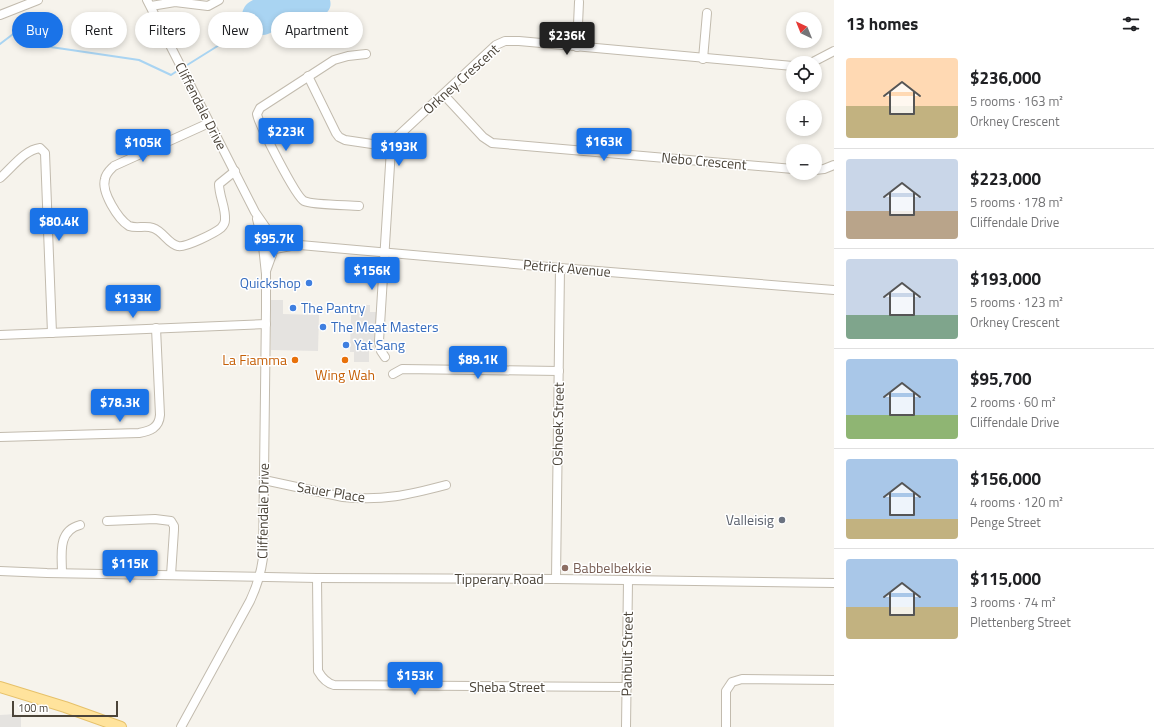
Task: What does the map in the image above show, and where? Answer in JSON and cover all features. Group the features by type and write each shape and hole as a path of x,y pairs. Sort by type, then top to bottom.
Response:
{"main road":[{"path":"1,688 65,707 121,727"}],"street":[{"path":"0,15 38,0"},
{"path":"149,3 175,2 208,6 219,0"},
{"path":"577,47 579,2"},
{"name":"Cliffendale Drive","path":"149,3 188,82 256,212 273,238"},
{"path":"703,59 707,13"},
{"name":"Orkney Crescent","path":"385,357 381,351 379,342 390,152 397,138 496,45 502,42 519,41 786,65"},
{"path":"822,57 834,51"},
{"path":"359,206 308,202 299,198 257,117 258,110 260,108 308,76 340,58 366,54"},
{"path":"308,76 339,137 345,140 392,147"},
{"name":"Nebo Crescent","path":"444,95 483,138 492,143 786,168"},
{"path":"209,122 114,166 105,178 104,186 108,199 118,215 129,226 152,227 177,246 184,246 216,231 223,226 225,223 225,216 219,184 235,171"},
{"path":"0,178 26,154 36,148 40,148 45,153 52,333"},
{"path":"822,169 834,165"},
{"name":"Cliffendale Drive","path":"180,727 256,588 263,558 266,274 263,244 256,212"},
{"path":"267,238 273,238 276,243 274,249 271,251 267,251 263,244 267,238"},
{"name":"Petrick Avenue","path":"273,238 300,245 834,290"},
{"name":"Petrick Avenue","path":"274,249 300,245"},
{"name":"Cliffendale Drive","path":"266,274 274,249"},
{"name":"Oshoek Street","path":"556,579 560,268"},
{"path":"0,334 266,324"},
{"path":"0,437 138,433 150,431 160,420 156,328"},
{"path":"393,374 402,368 559,371"},
{"name":"Sauer Place","path":"264,480 343,497 355,498 388,498 446,485"},
{"path":"107,521 155,519 171,521 174,526 174,530 171,575"},
{"path":"62,573 62,548 65,534 70,529 80,525"},
{"name":"Tipperary Road","path":"0,571 317,578 556,579 834,583"},
{"name":"Sheba Street","path":"317,578 318,671 322,678 329,684 627,688"},
{"name":"Panbult Street","path":"626,727 628,581"},
{"path":"726,727 726,691 732,682 742,679 834,680"}],"shaded area":[{"path":"271,300 283,300 283,314 319,315 318,351 271,350"},
{"path":"357,305 370,305 370,312 377,312 376,349 369,349 369,362 354,362 354,352 350,352 351,315 357,315"},
{"path":"16,714 16,716 21,716 21,727 0,727 0,715"}],"water":[{"path":"253,0 330,0 330,8 328,12 271,12 271,32 263,35 263,12 242,12 247,4"}],"waterway":[{"path":"0,44 25,25 44,46 139,60 171,75 180,69"},
{"path":"184,67 214,48"}],"place":[{"name":"Quickshop","path":"309,283"},
{"name":"The Pantry","path":"293,308"},
{"name":"The Meat Masters","path":"323,327"},
{"name":"Yat Sang","path":"346,345"},
{"name":"La Fiamma","path":"295,360"},
{"name":"Wing Wah","path":"345,360"},
{"name":"Valleisig","path":"782,520"},
{"name":"Babbelbekkie","path":"565,568"}]}
